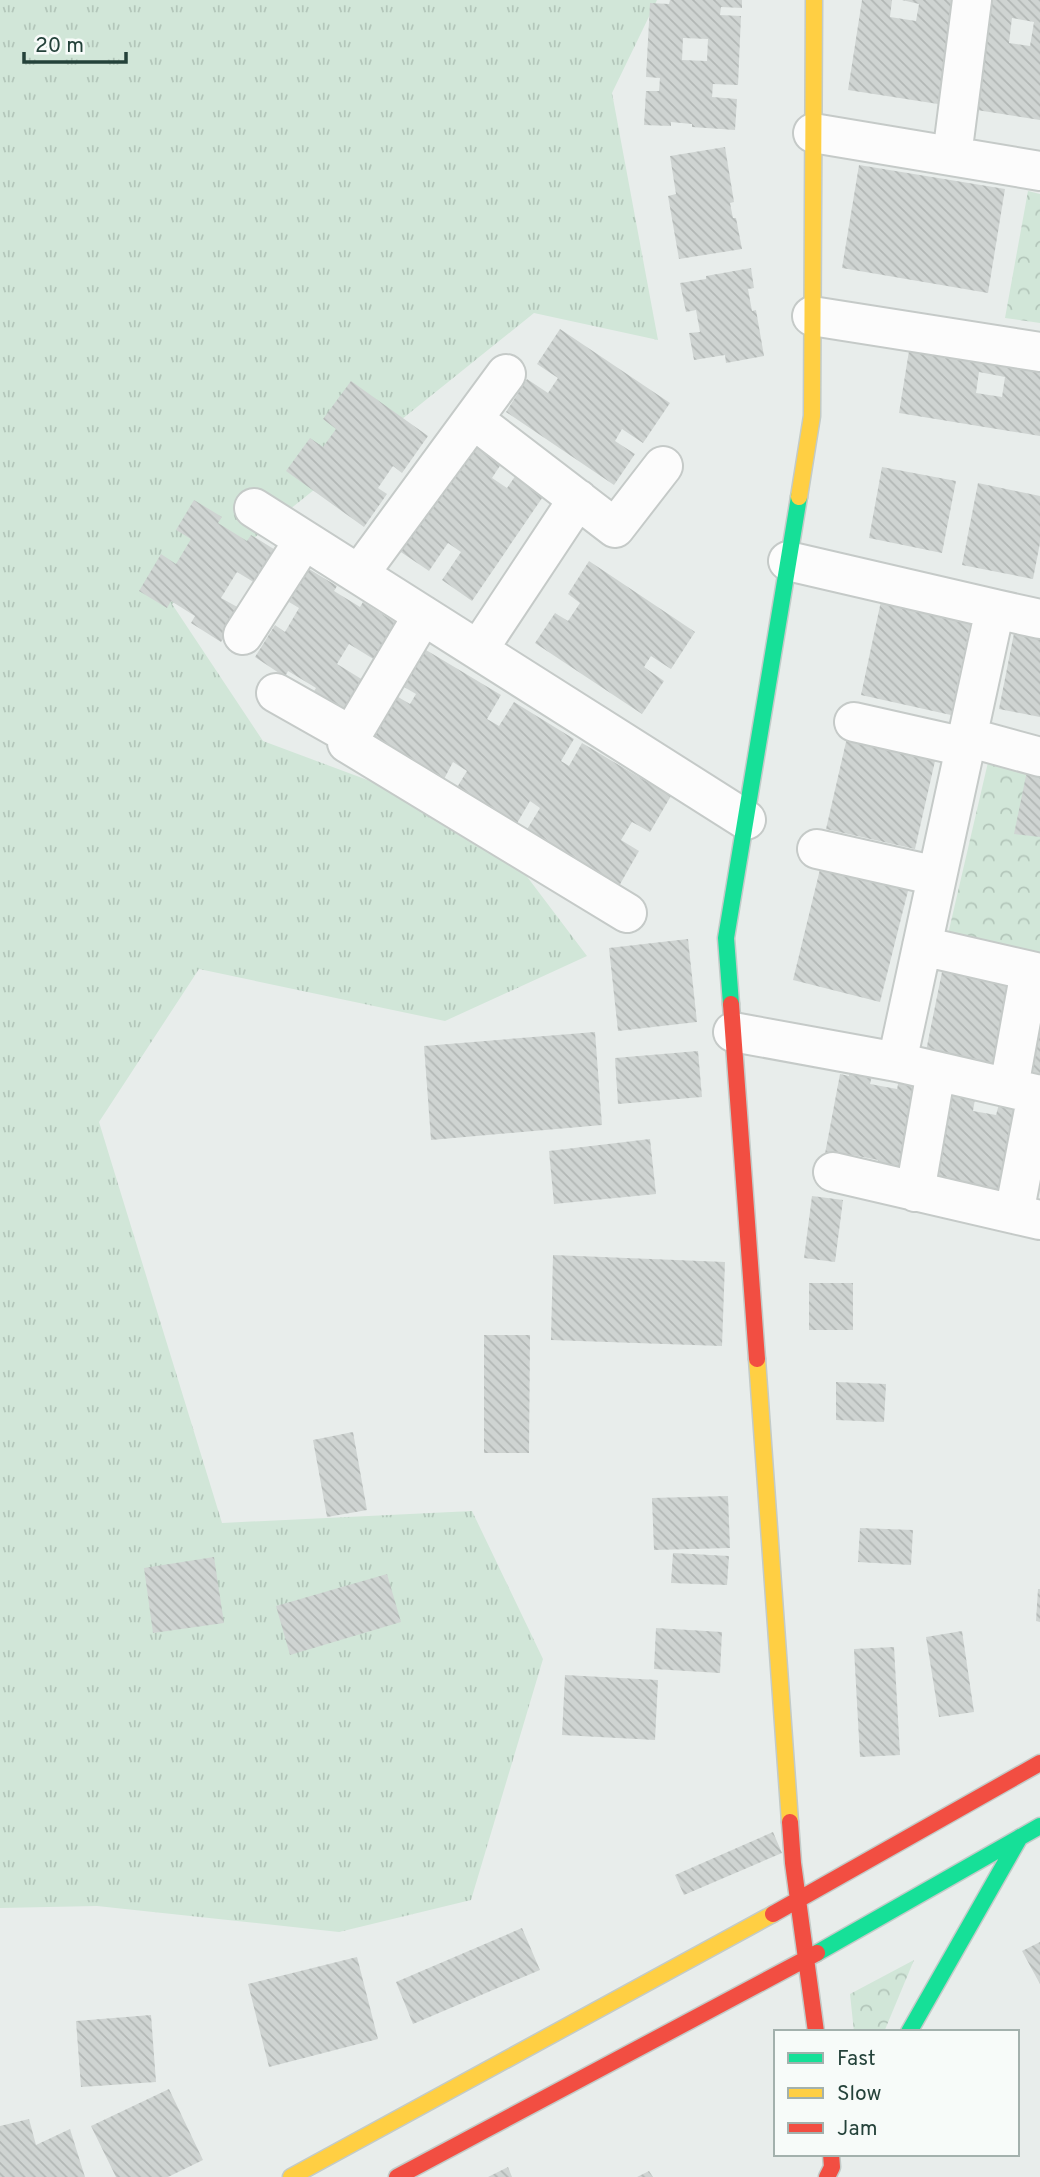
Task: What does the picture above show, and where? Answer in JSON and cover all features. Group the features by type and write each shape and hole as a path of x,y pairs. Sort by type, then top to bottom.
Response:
{"street":[{"path":"814,0 812,416 726,938 793,1863 816,2030"},
{"path":"952,156 972,0"},
{"path":"813,132 1040,171"},
{"path":"812,316 1040,352"},
{"path":"359,574 506,374"},
{"path":"473,419 615,528 663,466"},
{"path":"478,650 578,499"},
{"path":"254,508 746,820"},
{"path":"243,635 304,540"},
{"path":"788,561 1040,620"},
{"path":"897,1062 995,609"},
{"path":"424,615 347,743 627,913"},
{"path":"276,693 352,736"},
{"path":"853,722 1040,757"},
{"path":"817,849 937,876"},
{"path":"833,1172 1027,1217 1035,972 922,946"},
{"path":"733,1032 897,1062 1029,1092"},
{"path":"915,1192 936,1071"},
{"path":"291,2177 799,1900 1040,1763"},
{"path":"397,2177 807,1959 1040,1826"},
{"path":"910,2030 1020,1837"}],"green space":[{"path":"0,0 657,0 612,93 658,340 534,313 172,604 263,741 488,825 587,956 445,1021 199,969 99,1122 222,1523 472,1511 543,1659 471,1900 339,1932 97,1906 0,1908"},
{"path":"1028,191 1040,194 1040,323 1005,318"},
{"path":"989,758 1040,771 1040,963 946,943"},
{"path":"914,1960 885,2030 854,2030 850,1994"}],"building":[{"path":"670,0 742,0 742,8 721,7 720,15 741,16 738,85 713,84 712,97 737,99 735,130 692,127 692,124 671,122 671,126 644,125 646,91 659,91 660,78 646,77 650,3 669,4","holes":["683,38 708,39 707,61 682,60"]},
{"path":"862,0 892,0 890,17 916,21 919,4 902,0 955,0 938,104 848,90"},
{"path":"981,0 1040,0 1040,120 964,108","holes":["1012,18 1034,22 1030,46 1009,43"]},
{"path":"725,147 734,202 730,203 742,249 679,259 668,196 676,194 670,156"},
{"path":"859,165 1005,189 988,293 842,268"},
{"path":"751,268 754,288 748,289 752,311 756,310 764,356 726,363 725,355 694,360 689,333 700,332 696,310 686,312 680,283"},
{"path":"913,326 1040,347 1040,436 899,413","holes":["979,372 1005,377 1002,397 976,393"]},
{"path":"560,329 670,403 643,443 622,429 615,441 635,454 614,485 506,412 527,379 548,393 558,378 537,364"},
{"path":"351,381 428,436 402,473 393,466 378,488 387,494 364,527 286,471 310,438 323,447 336,429 323,419"},
{"path":"470,425 509,452 492,478 507,488 525,462 553,482 472,601 442,580 461,552 448,543 429,571 389,544"},
{"path":"882,467 956,481 942,553 869,538"},
{"path":"978,483 1040,496 1040,543 1033,579 962,565"},
{"path":"194,500 222,517 218,523 247,541 251,535 277,551 257,584 237,572 221,598 241,609 221,642 191,623 195,616 171,601 167,608 139,591 161,554 176,564 191,539 176,530"},
{"path":"589,561 695,632 671,669 651,656 644,667 664,681 642,714 535,643 555,613 568,621 580,603 568,594"},
{"path":"309,569 337,586 334,591 360,607 363,602 398,624 375,660 349,644 337,664 363,680 344,712 313,693 316,688 288,671 285,677 255,657 275,625 285,632 299,608 289,602"},
{"path":"884,587 974,607 951,715 861,695"},
{"path":"1016,623 1040,627 1040,717 999,709"},
{"path":"421,647 501,695 487,719 499,726 514,702 574,739 561,761 569,766 582,743 671,796 650,832 632,822 621,840 639,851 619,886 526,831 540,808 530,801 516,825 456,789 467,771 453,762 443,781 368,736 393,694 410,704 416,694 399,684"},
{"path":"849,729 938,748 915,849 826,829"},
{"path":"1029,761 1040,764 1040,837 1014,834"},
{"path":"823,857 911,879 880,1002 793,980"},
{"path":"688,939 697,1022 618,1031 609,948"},
{"path":"943,967 1016,982 999,1066 926,1051"},
{"path":"1040,1023 1040,1076 1028,1074"},
{"path":"595,1032 602,1125 431,1140 424,1046"},
{"path":"698,1051 702,1097 618,1104 615,1058"},
{"path":"849,1071 872,1075 870,1084 897,1089 899,1080 919,1084 906,1174 876,1168 878,1160 853,1155 852,1164 824,1159 840,1074 849,1076"},
{"path":"948,1094 975,1099 973,1111 996,1115 999,1104 1022,1108 1004,1197 930,1183"},
{"path":"650,1139 656,1194 554,1204 549,1151"},
{"path":"812,1196 843,1200 835,1262 804,1258"},
{"path":"553,1255 725,1262 722,1346 551,1340"},
{"path":"809,1283 853,1283 853,1330 809,1330"},
{"path":"484,1335 530,1335 529,1453 484,1453"},
{"path":"836,1382 886,1384 884,1422 836,1420"},
{"path":"353,1432 367,1510 327,1517 313,1440"},
{"path":"728,1496 730,1548 654,1550 652,1498"},
{"path":"860,1528 913,1530 911,1565 858,1562"},
{"path":"673,1553 729,1556 727,1585 671,1583"},
{"path":"214,1557 224,1623 153,1633 144,1568"},
{"path":"387,1574 401,1622 290,1655 276,1606"},
{"path":"1040,1589 1040,1622 1036,1621"},
{"path":"656,1628 722,1632 720,1673 654,1669"},
{"path":"962,1631 974,1712 939,1717 926,1637"},
{"path":"894,1647 900,1755 860,1757 854,1649"},
{"path":"565,1675 658,1680 655,1740 562,1735"},
{"path":"773,1832 782,1853 684,1895 675,1875"},
{"path":"522,1928 540,1970 413,2024 396,1982"},
{"path":"1040,1942 1040,1984 1022,1951"},
{"path":"357,1957 378,2039 269,2067 248,1984"},
{"path":"151,2015 156,2082 81,2087 76,2021"},
{"path":"169,2089 203,2160 168,2177 116,2177 91,2126"},
{"path":"29,2119 36,2145 70,2129 85,2177 0,2177 0,2126"},
{"path":"508,2167 512,2177 488,2177"},
{"path":"649,2171 653,2177 637,2177"}],"traffic: fast":[{"path":"731,1004 726,938 799,497"},
{"path":"817,1953 1040,1826"},
{"path":"910,2030 1020,1837"}],"traffic: slow":[{"path":"799,497 812,416 814,0"},
{"path":"757,1359 790,1822"},
{"path":"291,2177 773,1914"}],"traffic: jam":[{"path":"731,1004 757,1359"},
{"path":"773,1914 1040,1763"},
{"path":"790,1822 816,2030"},
{"path":"397,2177 817,1953"},
{"path":"827,2177 832,2167 831,2156"}]}
